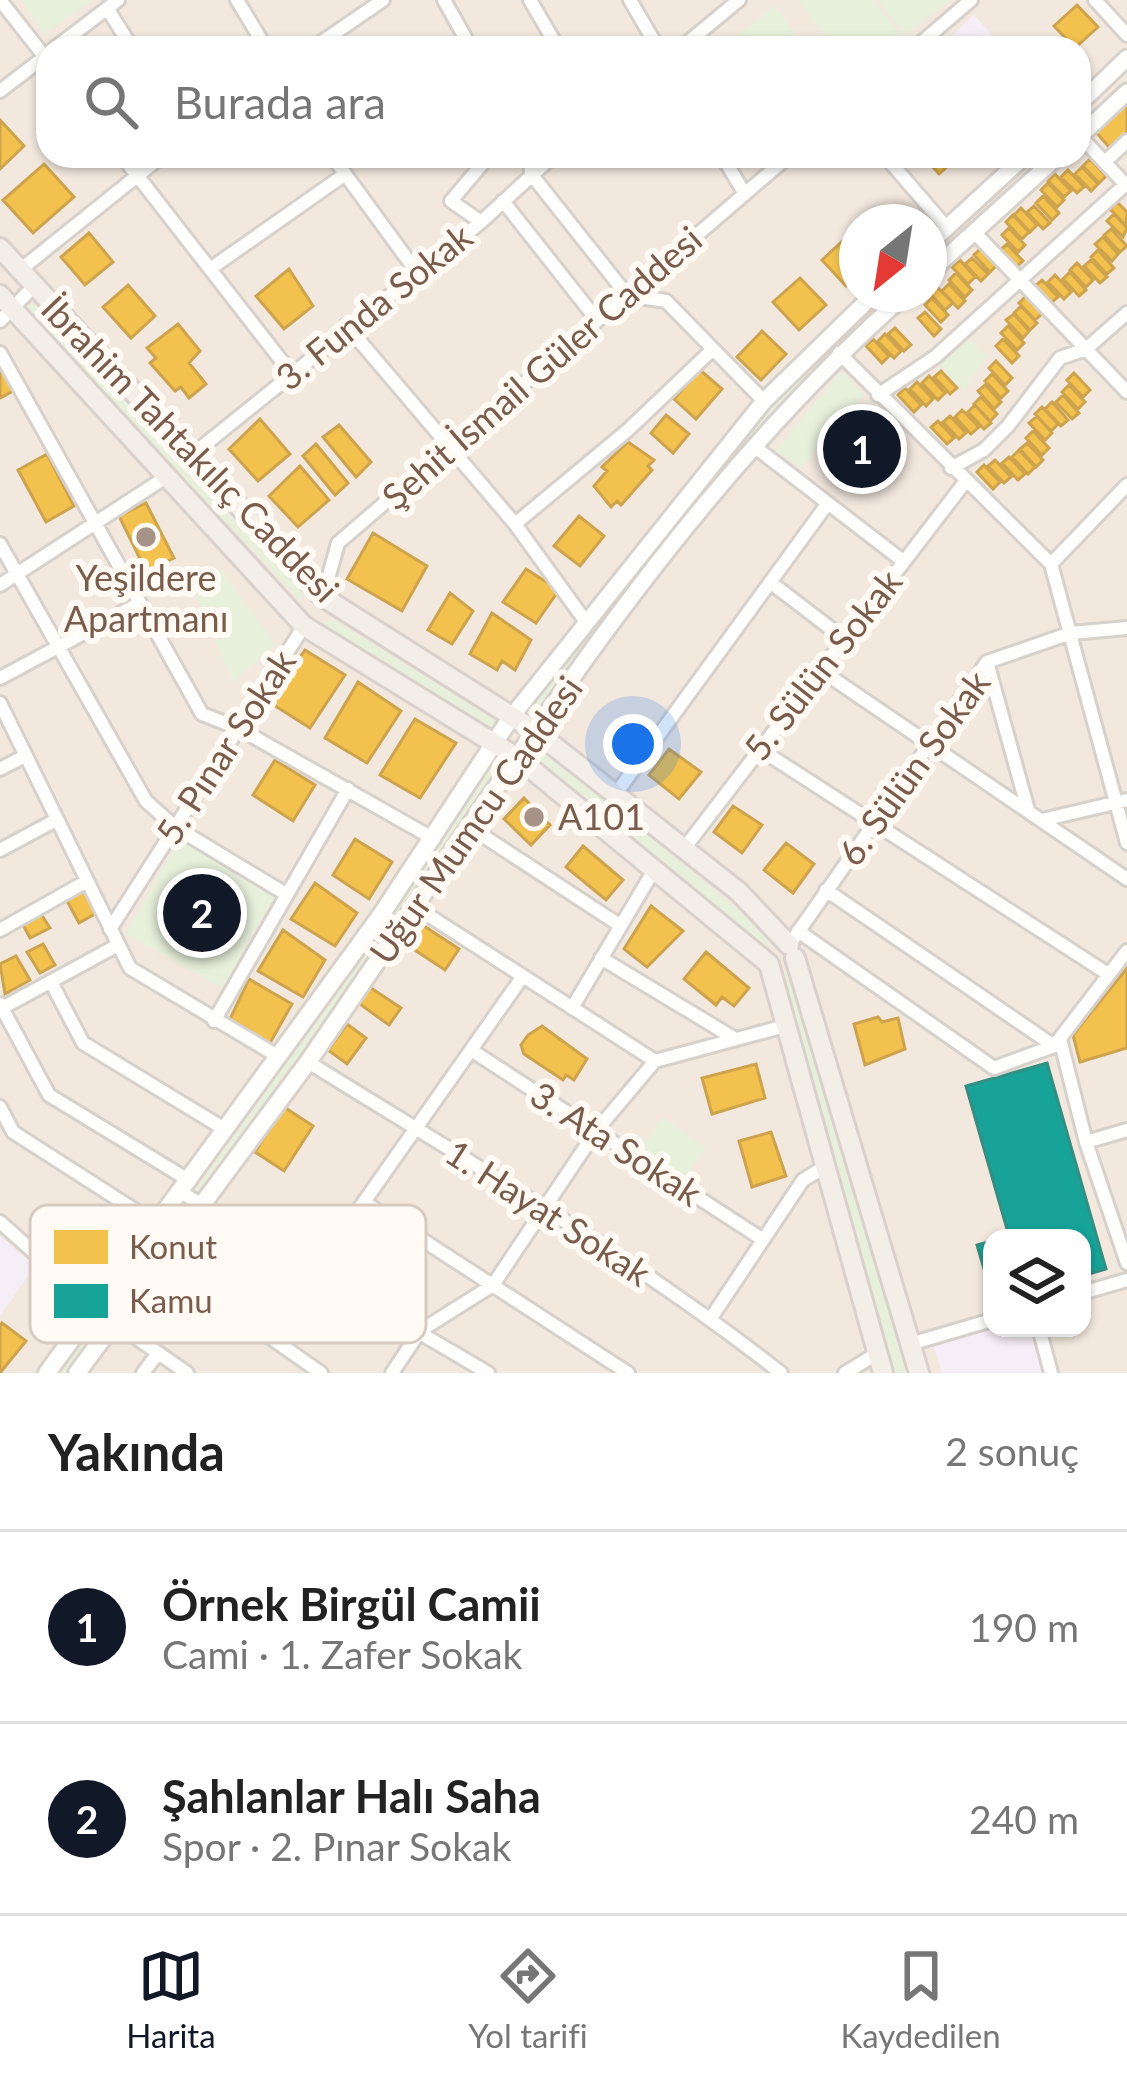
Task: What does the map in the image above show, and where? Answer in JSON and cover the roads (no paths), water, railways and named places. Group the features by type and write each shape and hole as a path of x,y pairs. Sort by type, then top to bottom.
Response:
{"main road":[{"name":"İbrahim Tahtakılıç Caddesi","path":"0,248 323,597 535,731 739,892 794,945 919,1373"},
{"name":"İbrahim Tahtakılıç Caddesi","path":"4,308 304,626 518,758 769,964"},
{"path":"304,626 323,597"},
{"name":"Uğur Mumcu Caddesi","path":"173,1205 434,838 512,716"},
{"name":"Uğur Mumcu Caddesi","path":"203,1205 417,908 535,731"},
{"path":"794,945 771,946 769,964 880,1363"},
{"name":"Uğur Mumcu Caddesi","path":"46,1373 69,1343"},
{"name":"Uğur Mumcu Caddesi","path":"76,1373 99,1343"}],"street":[{"path":"1,0 36,40"},
{"path":"236,0 258,36"},
{"path":"330,36 382,0"},
{"path":"444,0 464,36"},
{"path":"530,0 551,36"},
{"path":"630,0 651,36"},
{"path":"696,36 739,0"},
{"path":"929,36 971,0"},
{"path":"1095,0 1127,35"},
{"path":"72,36 112,4 127,36"},
{"path":"1091,92 1127,58"},
{"path":"0,91 36,65"},
{"path":"1091,126 1127,92"},
{"path":"1105,162 1127,141"},
{"path":"878,395 935,357 1126,185 1091,147"},
{"path":"131,168 291,374"},
{"path":"20,270 146,168"},
{"path":"340,168 416,272"},
{"path":"479,168 452,201 481,223"},
{"path":"531,168 627,295 667,301 764,401"},
{"name":"3. Funda Sokak","path":"192,455 346,326 481,223 538,168"},
{"path":"729,168 745,194"},
{"name":"Şehit İsmail Güler Caddesi","path":"323,597 338,543 775,168"},
{"path":"895,168 926,204"},
{"path":"947,228 1012,168"},
{"path":"947,257 1045,168"},
{"path":"210,269 344,175"},
{"path":"503,201 597,320"},
{"path":"975,233 1127,392"},
{"path":"4,308 34,286"},
{"name":"Uğur Mumcu Caddesi","path":"512,716 764,401 854,312"},
{"name":"Uğur Mumcu Caddesi","path":"535,731 755,447 839,353 886,312"},
{"path":"951,468 984,450 1008,426 1060,358 1086,349 1127,314"},
{"path":"346,326 515,524 586,622"},
{"path":"826,338 964,482 1051,564 1121,802 1127,843"},
{"path":"515,524 628,430 713,350"},
{"path":"0,353 202,714 238,728 434,838"},
{"path":"755,447 903,561"},
{"path":"0,585 166,477"},
{"name":"5. Sülün Sokak","path":"683,850 964,482"},
{"path":"1051,564 1127,485"},
{"path":"615,795 828,502"},
{"path":"0,544 146,801 175,827 286,894"},
{"path":"770,582 843,638"},
{"path":"0,678 140,602"},
{"name":"5. Pınar Sokak","path":"110,929 304,626"},
{"name":"6. Sülün Sokak","path":"794,945 872,822 987,662 1071,633 1127,628"},
{"path":"987,662 1028,811"},
{"path":"820,669 1127,879"},
{"path":"0,703 118,945 143,980 279,1058"},
{"path":"758,748 1108,974"},
{"path":"0,770 25,756"},
{"path":"214,1021 348,789"},
{"path":"1042,820 1121,802"},
{"path":"0,850 56,820"},
{"path":"471,828 621,926"},
{"path":"572,1008 653,870"},
{"path":"0,930 87,881"},
{"path":"826,890 1057,1042 1127,1263"},
{"path":"417,908 656,1061"},
{"path":"118,945 1,1006 49,1095 186,1187 203,1205"},
{"path":"794,945 994,1068 1057,1042 1127,951"},
{"path":"602,958 732,1036"},
{"path":"362,1205 523,976"},
{"path":"51,982 82,1043 226,1130"},
{"path":"426,1327 493,1286 596,1131 656,1061 784,1025"},
{"name":"3. Ata Sokak","path":"471,1050 762,1238"},
{"name":"1. Hayat Sokak","path":"308,1062 544,1207 711,1318 781,1373"},
{"path":"0,1107 13,1132 126,1205"},
{"path":"1086,1142 1127,1130"},
{"path":"711,1318 803,1180 823,1168"},
{"path":"364,1202 369,1205"},
{"path":"0,1222 30,1249"},
{"path":"426,1242 621,1371"},
{"path":"1091,1290 1127,1280"},
{"path":"910,1344 983,1323"},
{"path":"426,1335 488,1373"},
{"path":"1042,1337 1051,1373"},
{"path":"144,1343 188,1373"},
{"path":"278,1343 321,1373"},
{"path":"392,1373 412,1343"},
{"path":"143,1373 158,1353"},
{"path":"845,1373 880,1363"}],"place":[{"name":"Örnek Birgül Camii","path":"862,449"},
{"name":"Yeşildere Apartmanı","path":"146,537"},
{"name":"A101","path":"534,817"},
{"name":"Şahlanlar Halı Saha","path":"202,913"}]}
